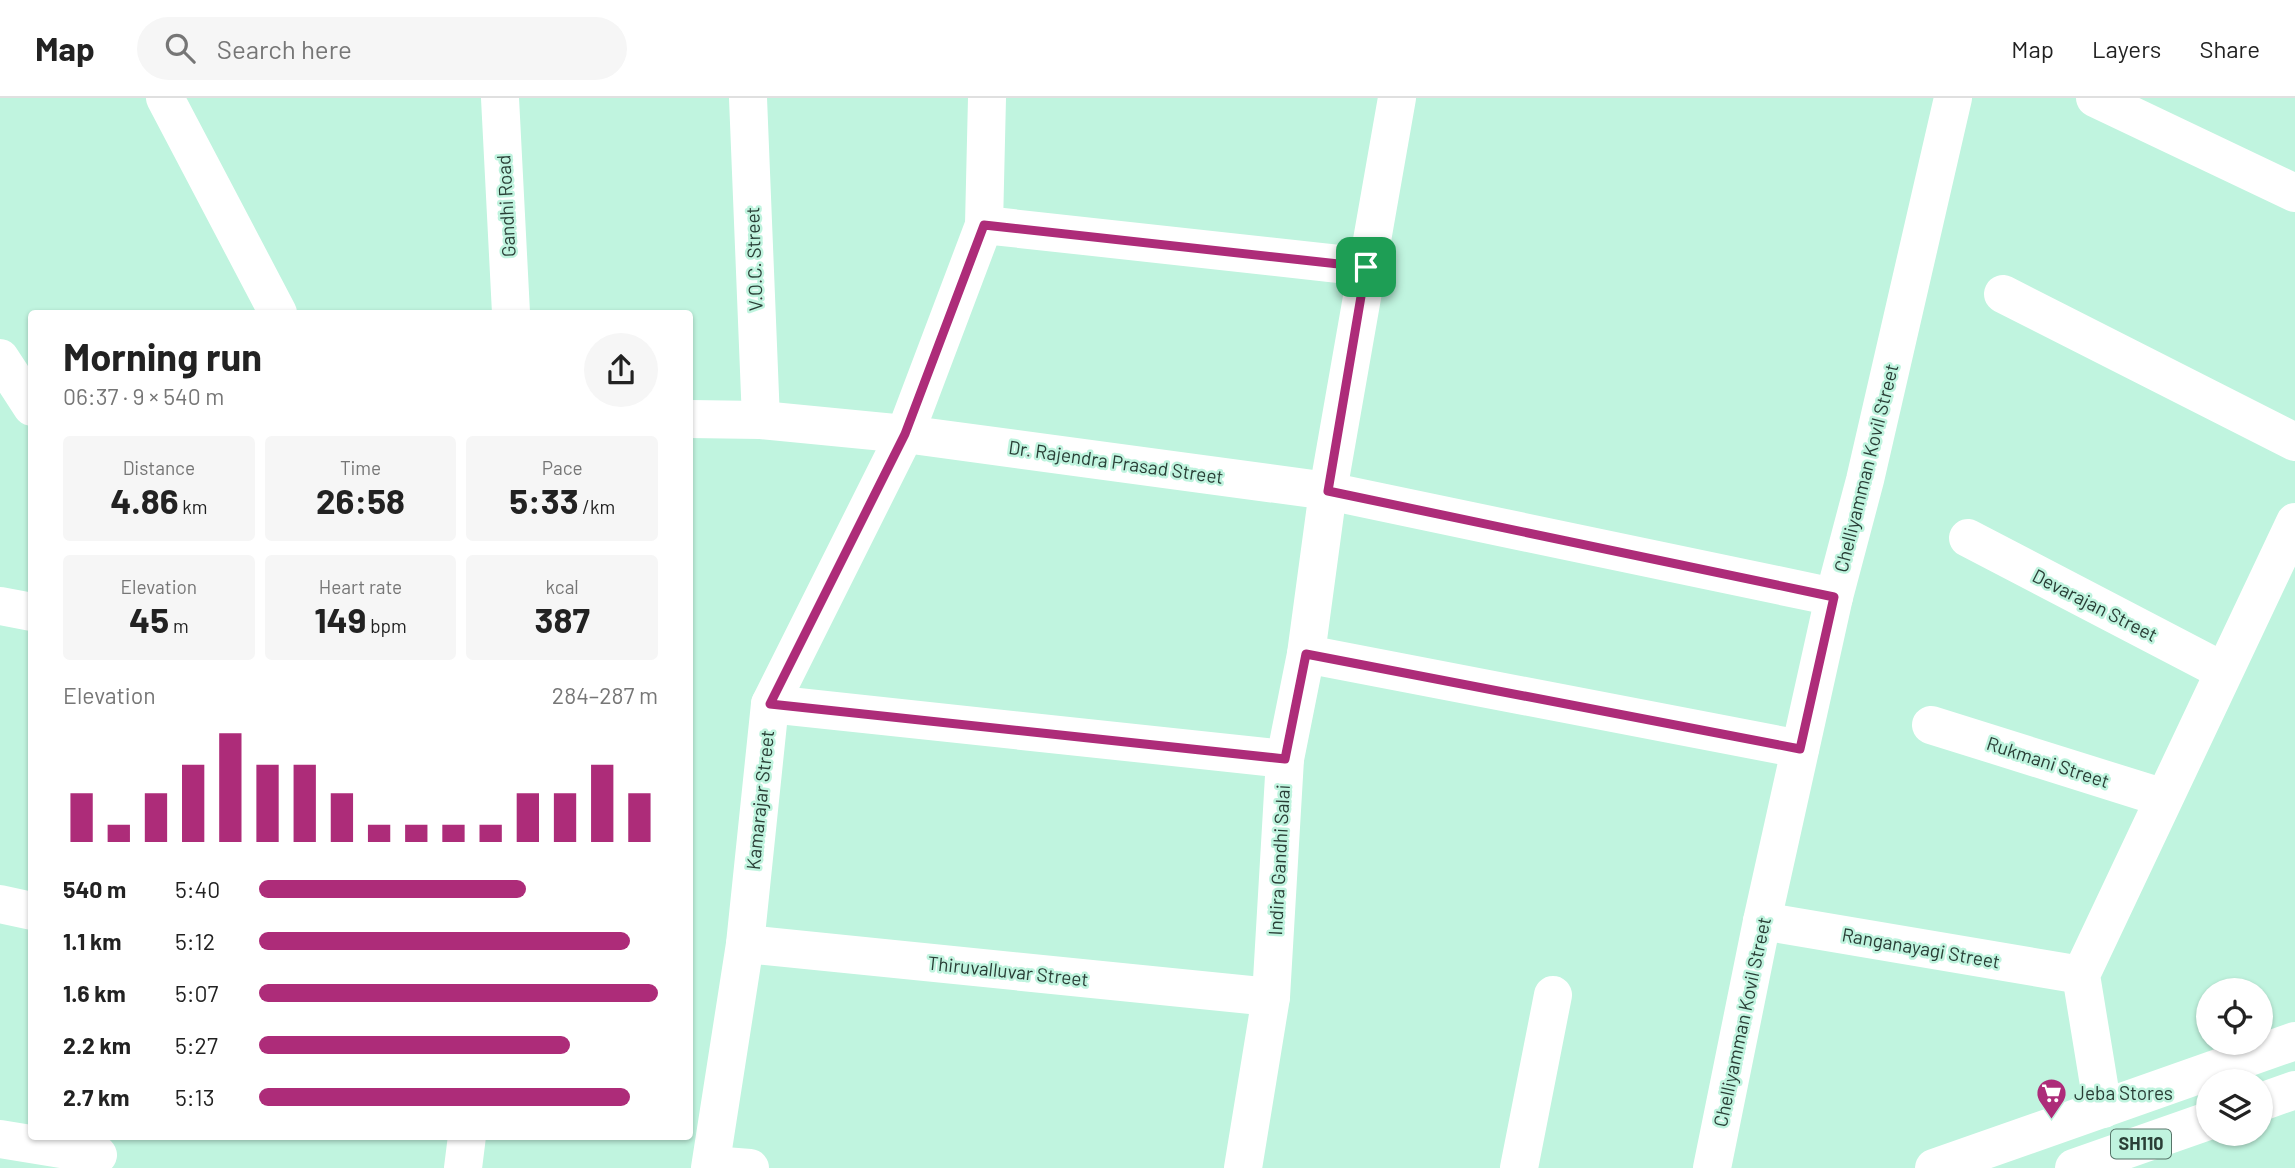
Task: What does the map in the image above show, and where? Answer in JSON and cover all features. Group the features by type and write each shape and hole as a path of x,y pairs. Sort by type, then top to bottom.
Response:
{"street":[{"path":"165,98 276,310"},
{"name":"Gandhi Road","path":"500,98 511,310"},
{"name":"V.O.C. Street","path":"748,98 761,420"},
{"name":"Kamarajar Street","path":"710,1167 745,944 770,704 905,434 984,225 987,98"},
{"name":"Indira Gandhi Salai","path":"1243,1168 1271,997 1285,759 1306,654 1328,491 1397,98"},
{"name":"Chelliyamman Kovil Street","path":"1712,1168 1762,921 1834,597 1865,480 1953,98"},
{"path":"2095,98 2295,193"},
{"path":"984,225 1366,267"},
{"path":"2003,294 2295,442"},
{"path":"0,358 28,401"},
{"path":"0,400 28,406"},
{"name":"Dr. Rajendra Prasad Street","path":"693,419 761,420 905,434 1328,491 1834,597"},
{"path":"2085,1166 2103,1109 2081,975 2295,522"},
{"name":"Devarajan Street","path":"1968,538 2223,671"},
{"path":"0,606 28,611"},
{"path":"1306,654 1800,749"},
{"path":"770,704 1285,759"},
{"name":"Rukmani Street","path":"1931,725 2164,798"},
{"path":"0,904 28,910"},
{"name":"Ranganayagi Street","path":"1762,921 2081,975"},
{"name":"Thiruvalluvar Street","path":"745,944 1271,997"},
{"path":"1520,1168 1553,995"},
{"name":"SH110","path":"1934,1168 2295,1041"},
{"path":"2273,1098 2295,1090"},
{"name":"SH110","path":"2085,1166 2196,1125"},
{"path":"0,1139 98,1153"},
{"path":"463,1168 466,1140"},
{"path":"710,1167 750,1168"}],"place":[{"name":"Jeba Stores","path":"2051,1120"}],"route":[{"path":"984,225 1366,267 1328,491 1834,597 1800,749 1306,654 1285,759 770,704 905,434 984,225"}]}
